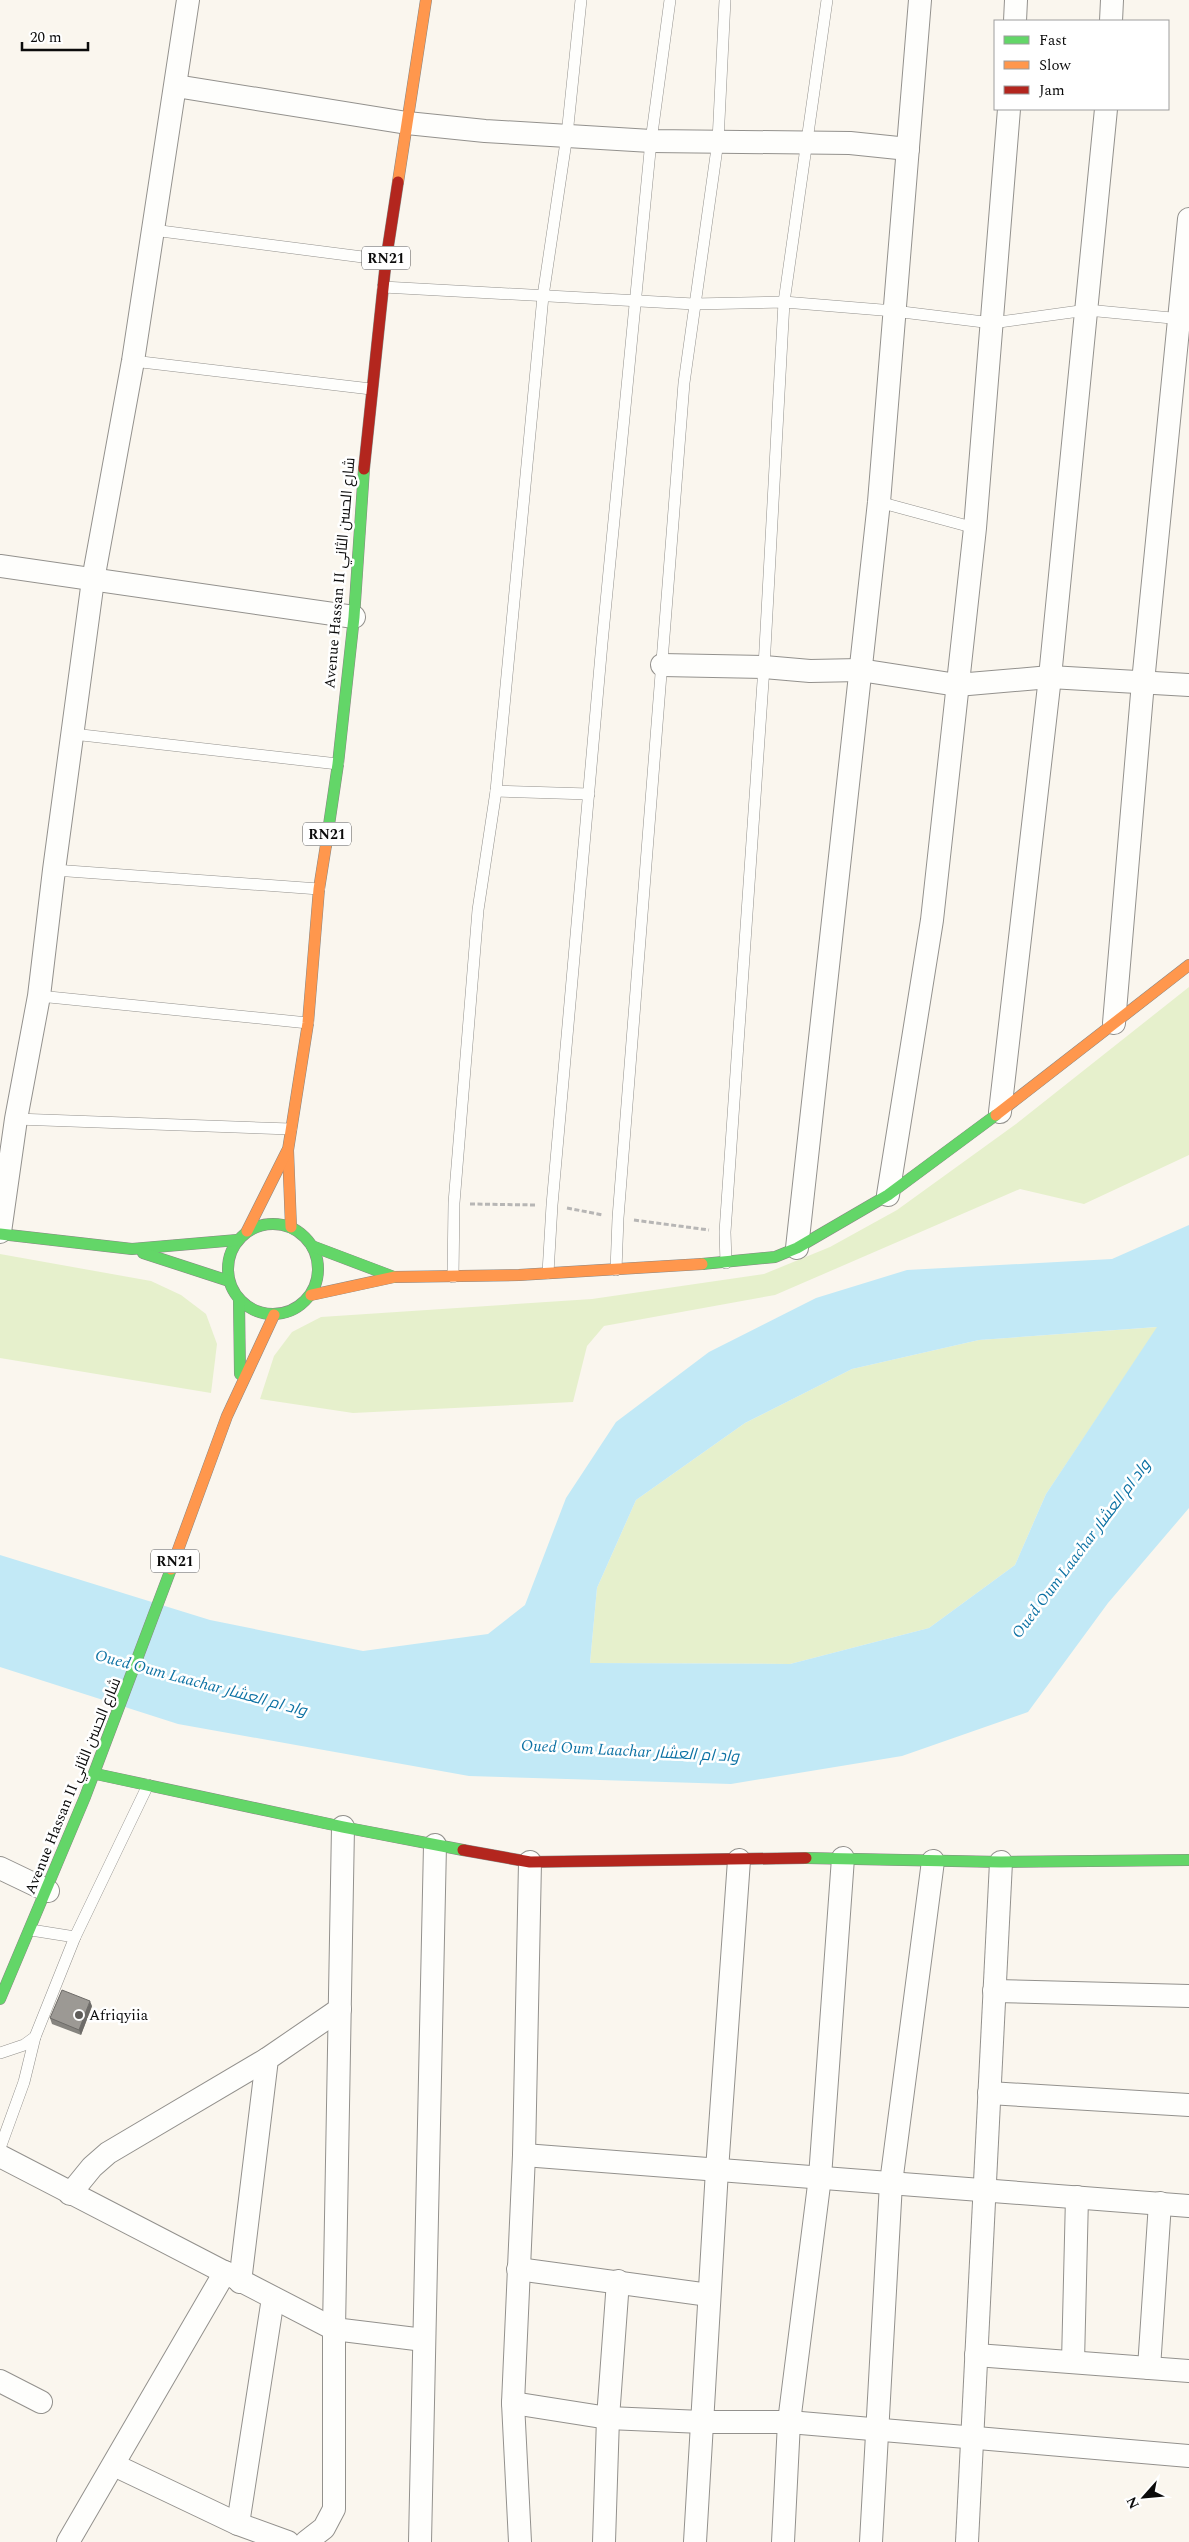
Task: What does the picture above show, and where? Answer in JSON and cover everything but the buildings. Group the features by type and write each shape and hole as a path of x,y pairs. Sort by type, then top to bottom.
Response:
{"main road":[{"name":"Avenue Hassan II شارع الحسن الثاني","path":"247,1230 268,1223 291,1227 288,1150 290,1129 308,1023 319,889 338,764 354,617 359,518 371,389 386,260 426,0"},
{"path":"311,1295 394,1277 453,1277 616,1270 726,1264 775,1257 797,1248 888,1195 1000,1112 1189,965"},
{"name":"Avenue Hassan II شارع الحسن الثاني","path":"239,1385 239,1300 229,1282 228,1260 237,1240 247,1230 288,1150"},
{"path":"239,1300 255,1311 274,1315 288,1312 301,1305 311,1295 318,1271 312,1246 307,1238 291,1227"},
{"path":"0,1233 132,1249 237,1240"},
{"path":"312,1246 394,1277"},
{"path":"132,1249 229,1282"},
{"name":"Avenue Hassan II شارع الحسن الثاني","path":"0,1999 48,1891 96,1774 239,1385 274,1315"},
{"path":"96,1774 343,1827 530,1862 843,1858 1001,1862 1189,1860"}],"street":[{"path":"0,1233 16,1119 39,996 93,580 134,361 188,0"},
{"path":"797,1248 879,502 920,0"},
{"path":"1015,20 1016,0"},
{"path":"1111,20 1112,0"},
{"path":"176,86 407,123 484,131 651,141 850,143 908,149"},
{"path":"888,1195 932,920 975,528 1009,110"},
{"path":"1000,1112 1050,677 1106,110"},
{"path":"1114,1023 1143,682 1184,319 1189,219"},
{"path":"0,566 354,617"},
{"path":"662,665 764,667 810,671 860,670 957,685 1050,677 1189,685"},
{"path":"306,2542 324,2528 334,2509 334,2329 343,1827"},
{"path":"420,2542 435,1845"},
{"path":"783,2542 789,2422 820,2177 843,1858"},
{"path":"695,2542 717,2170 739,1860"},
{"path":"871,2542 891,2183 933,1861"},
{"path":"520,2542 513,2403 524,2155 530,1862"},
{"path":"967,2542 1001,1862"},
{"path":"0,1868 48,1891"},
{"path":"994,1991 1189,1996"},
{"path":"70,2194 92,2167 108,2154 266,2059 340,2010"},
{"path":"68,2542 232,2277 266,2059"},
{"path":"989,2093 1189,2105"},
{"path":"524,2155 1189,2206"},
{"path":"0,2156 70,2194 334,2329 424,2340"},
{"path":"1073,2362 1078,2197"},
{"path":"1149,2368 1160,2203"},
{"path":"518,2268 709,2294"},
{"path":"604,2542 608,2418 618,2281"},
{"path":"238,2524 273,2298"},
{"path":"976,2355 1189,2371"},
{"path":"0,2381 41,2402"},
{"path":"513,2403 608,2418 702,2422 789,2422 1189,2456"},
{"path":"114,2465 238,2524 288,2542"}],"lane":[{"path":"453,1277 454,1203 478,910 496,790 543,296 567,135 582,0"},
{"path":"548,1273 552,1205 589,794 651,141 670,0"},
{"path":"616,1270 618,1218 684,383 718,141 725,0"},
{"path":"726,1264 725,1232 764,667 784,302 827,0"},
{"path":"154,230 386,260"},
{"path":"383,287 636,299 694,304 784,302 894,311 992,323 1087,310 1184,319"},
{"path":"134,361 371,389"},
{"path":"879,502 975,528"},
{"path":"73,734 338,764"},
{"path":"496,790 589,794"},
{"path":"54,870 319,889"},
{"path":"39,996 308,1023"},
{"path":"16,1119 290,1129"},
{"path":"0,2148 21,2090 35,2037 75,1938 148,1784"},
{"path":"31,1930 75,1938"},
{"path":"0,2053 16,2048 35,2037"}],"path":[{"path":"454,1203 552,1205 618,1218 725,1232"}],"green space":[{"path":"1189,987 1189,1155 1084,1204 1020,1189 775,1295 604,1326 587,1346 573,1402 353,1413 260,1399 274,1356 292,1332 321,1317 592,1299 764,1274 830,1247 897,1210 1016,1124"},
{"path":"0,1254 151,1281 181,1295 206,1314 217,1344 211,1393 0,1358"},
{"path":"1158,1327 1046,1494 1015,1565 929,1628 790,1664 590,1663 597,1588 636,1500 745,1423 852,1369 979,1340"}],"water":[{"name":"Oued Oum Laachar واد ام العشار","path":"1189,1225 1189,1508 1108,1603 1028,1712 902,1756 731,1784 469,1776 178,1724 0,1667 0,1555 210,1620 363,1651 488,1634 525,1605 566,1498 616,1422 709,1352 816,1298 907,1270 1112,1259","holes":["1157,1327 1046,1494 1015,1565 929,1628 790,1664 590,1663 597,1588 636,1500 745,1423 852,1369 979,1340"]}],"traffic: fast":[{"path":"326,845 338,764 354,617 364,469"},
{"path":"702,1264 775,1257 797,1248 888,1195 996,1115"},
{"path":"273,1224 290,1227 305,1237 315,1252 318,1269 315,1286 305,1301 290,1311 273,1314 256,1311 241,1301 231,1286 228,1269 231,1252 241,1237 256,1227 273,1224"},
{"path":"0,1234 132,1249 237,1240"},
{"path":"312,1246 394,1277"},
{"path":"143,1253 229,1281"},
{"path":"239,1300 240,1374"},
{"path":"0,1999 85,1797 171,1569"},
{"path":"96,1774 343,1827 463,1850"},
{"path":"806,1858 1001,1862 1189,1860"}],"traffic: slow":[{"path":"398,182 426,0"},
{"path":"291,1227 288,1150 308,1023 319,889 326,845"},
{"path":"996,1115 1189,965"},
{"path":"247,1231 287,1151"},
{"path":"311,1295 394,1277 519,1275 702,1264"},
{"path":"171,1569 227,1416 274,1315"}],"traffic: jam":[{"path":"364,469 386,260 398,182"},
{"path":"463,1850 530,1862 806,1858"}],"place":[{"name":"Afriqyiia","path":"79,2015"}]}
